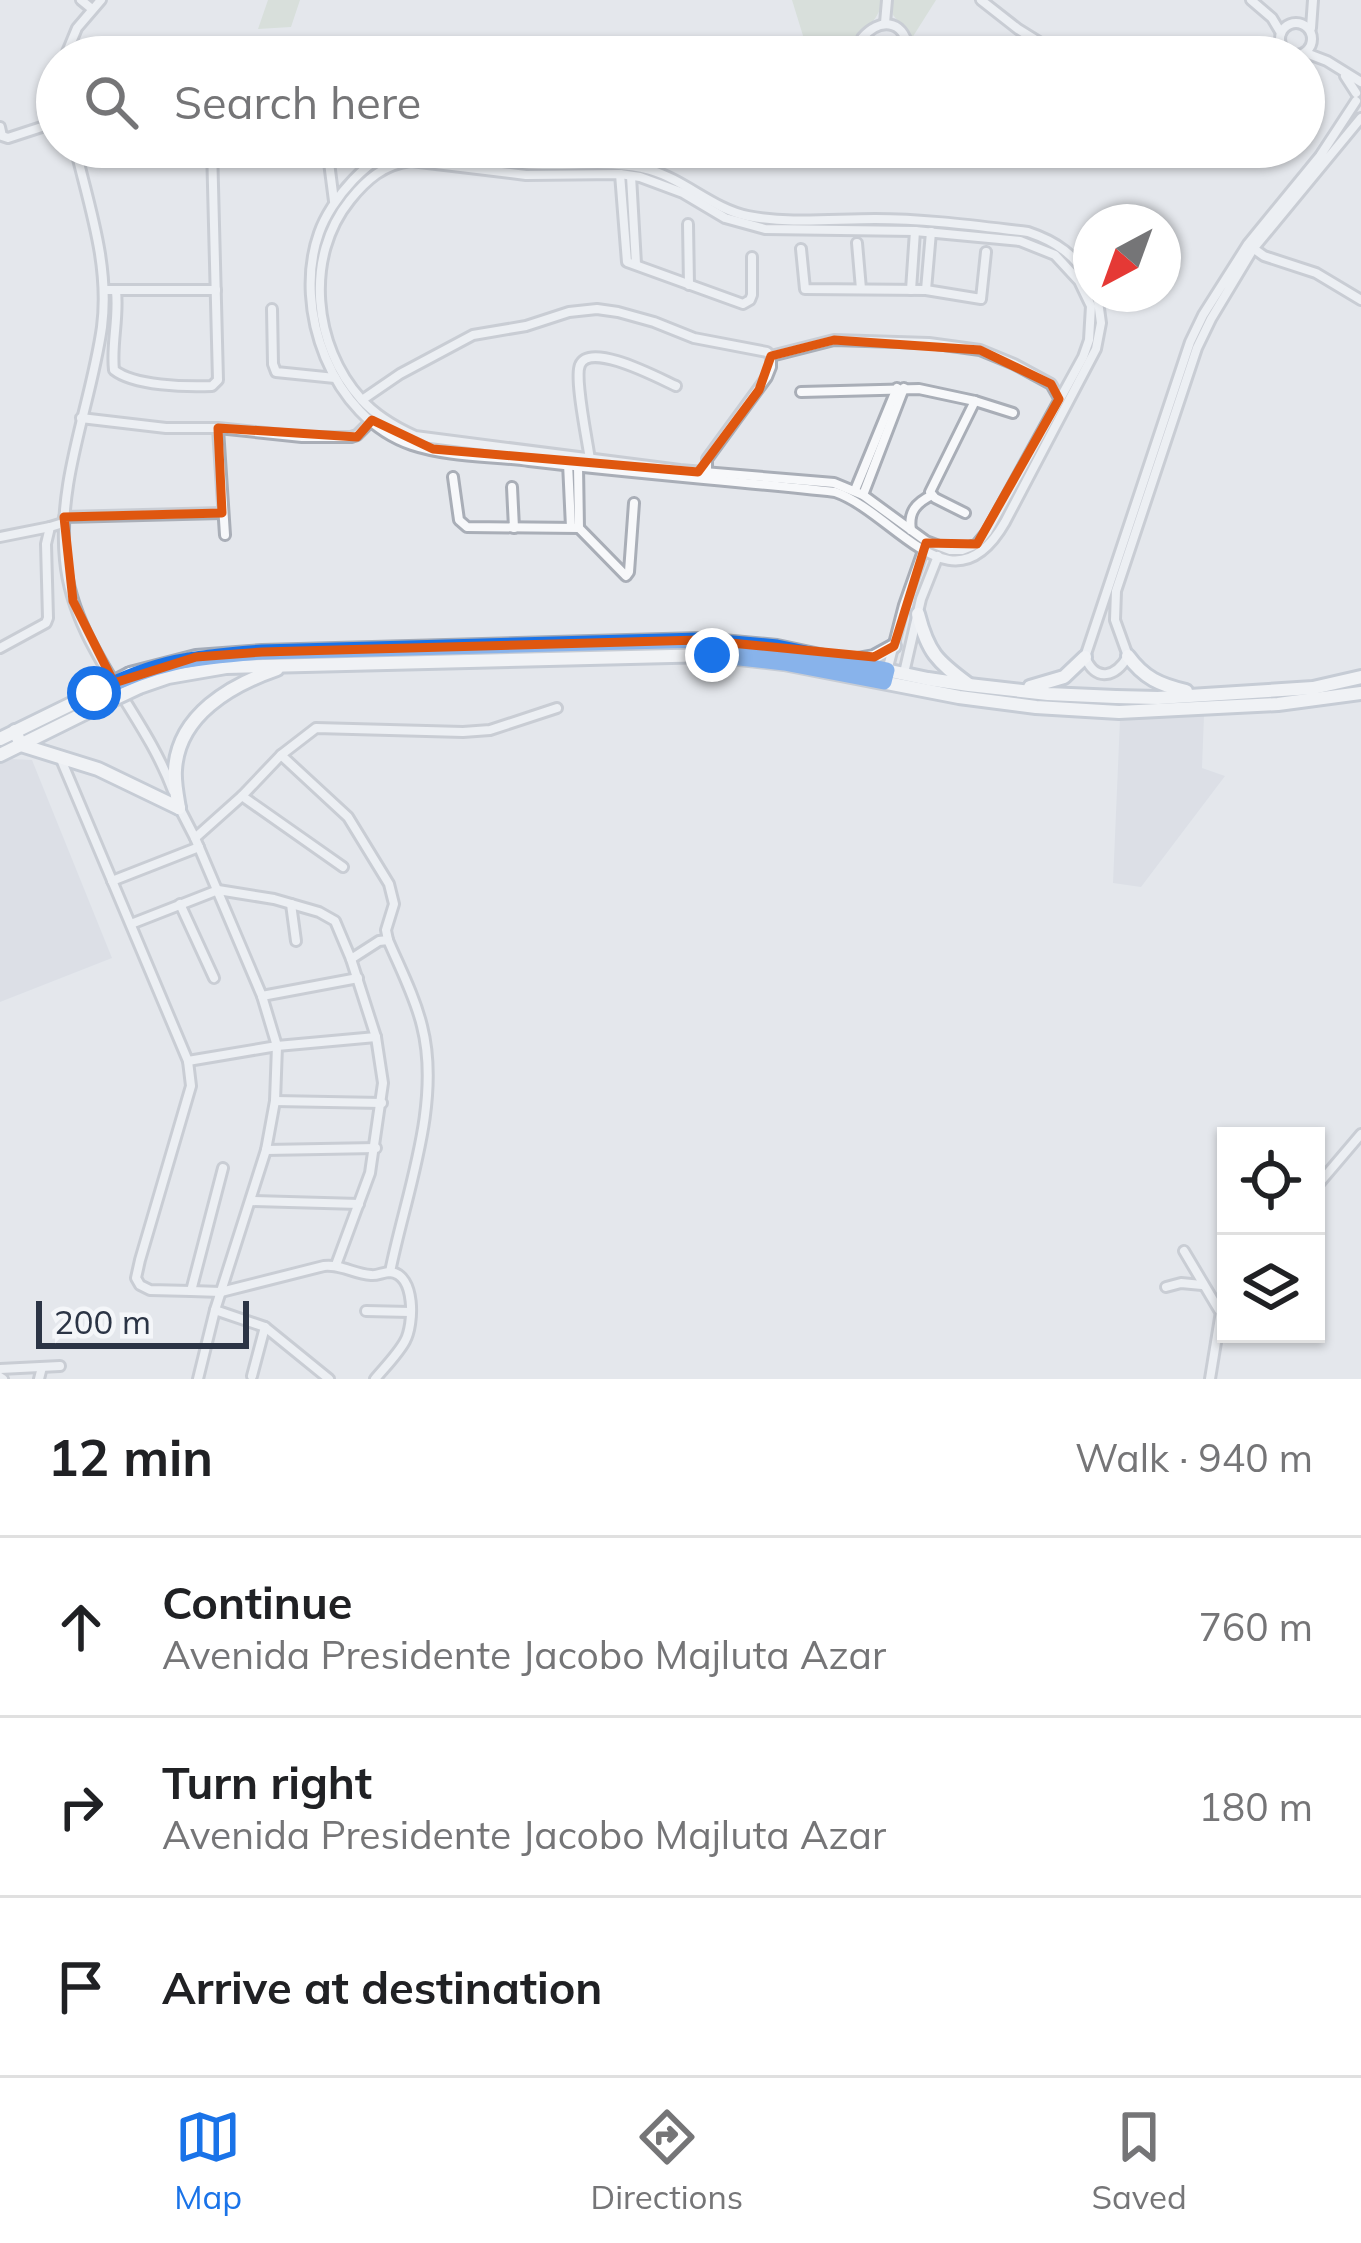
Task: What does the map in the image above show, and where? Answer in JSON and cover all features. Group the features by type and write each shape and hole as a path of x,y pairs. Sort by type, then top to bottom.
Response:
{"main road":[{"path":"918,614 934,657 969,685"},
{"path":"0,755 135,680 196,657 700,640 842,660 885,676"},
{"path":"842,660 874,657 894,646"},
{"path":"135,680 288,664 712,655 885,676 958,698 1119,712 1278,704 1361,693"},
{"path":"1128,656 1147,678 1198,694"},
{"path":"1015,689 1064,677 1085,657"},
{"path":"179,808 175,772 189,730 228,690 288,664"},
{"path":"902,680 1048,694 1158,698 1313,688 1361,677"},
{"path":"0,739 98,699"},
{"path":"15,731 21,745 116,777 179,808"}],"street":[{"path":"81,0 92,9"},
{"path":"74,36 100,0"},
{"path":"885,23 886,0"},
{"path":"981,0 1029,36"},
{"path":"1251,0 1281,33 1312,15"},
{"path":"1312,36 1313,0"},
{"path":"1272,18 1295,23 1312,36"},
{"path":"864,36 885,23 904,36"},
{"path":"1325,58 1359,94 1325,148"},
{"path":"1325,160 1361,118"},
{"path":"0,127 2,136 8,138 36,129"},
{"path":"81,168 96,227 104,290 102,325 80,418 64,520 64,562 73,602 91,642 163,767 197,842 262,996 277,1046 266,1150 220,1292 198,1379"},
{"path":"116,291 114,370 124,378 198,386 212,386 218,380 213,168"},
{"path":"329,168 334,202"},
{"path":"369,168 334,202 316,239 310,300 314,328 335,378 384,419 415,436 571,463 590,460 834,483 859,492 925,545"},
{"path":"386,168 361,186 339,213 330,231 320,280 322,322 332,349 372,420 411,444 836,492 925,545 963,560 981,554 994,542 1096,349 1099,312"},
{"path":"472,168 652,180 725,218 764,229 915,230 1020,241 1055,254 1070,269 1091,306 1083,357 987,532 977,544 939,552"},
{"path":"616,168 645,169 728,210 756,218 898,220 1028,232 1073,257"},
{"path":"1311,168 1250,246 1190,342 1085,657 1090,666 1105,674 1120,670 1128,656 1115,620 1116,591 1197,349 1250,246 1318,168"},
{"path":"329,172 352,182"},
{"path":"625,175 627,262 743,304 752,295 752,257"},
{"path":"688,224 689,285"},
{"path":"911,290 915,230"},
{"path":"926,290 931,232"},
{"path":"857,243 861,289"},
{"path":"1250,246 1264,256 1316,273 1361,299"},
{"path":"801,249 805,289 926,290 981,299 986,252"},
{"path":"104,290 216,290"},
{"path":"272,309 276,372 335,378"},
{"path":"359,402 473,335 569,312 618,312 694,338 771,356 767,377 707,459 707,472"},
{"path":"771,356 834,340 980,350 1051,384 1060,400"},
{"path":"590,460 580,392 583,361 595,356 610,359 676,386"},
{"path":"301,374 326,359"},
{"path":"859,492 900,388"},
{"path":"801,392 920,389 1013,413"},
{"path":"932,495 975,400"},
{"path":"80,418 302,437 351,437 372,420"},
{"path":"218,428 225,535"},
{"path":"571,463 575,527 623,575 627,575 634,502"},
{"path":"453,477 461,524 466,527 575,527"},
{"path":"512,487 514,528"},
{"path":"932,495 965,513"},
{"path":"911,530 913,509 932,495"},
{"path":"0,537 64,520 222,513"},
{"path":"0,649 42,628 48,618 46,544 50,526"},
{"path":"885,676 925,545"},
{"path":"902,680 921,598 939,552"},
{"path":"909,593 921,598"},
{"path":"112,881 197,842 281,755 316,728 490,730 557,708"},
{"path":"281,755 349,817 389,884 394,904 388,940 422,1024 428,1081 419,1155 390,1272"},
{"path":"60,757 188,1061 191,1086 136,1278 150,1290 220,1292 337,1264 367,1275 390,1272 406,1284 409,1332 375,1379"},
{"path":"242,796 343,867"},
{"path":"130,924 218,890 291,904 334,921 358,978 382,1064 376,1148 337,1264"},
{"path":"180,904 214,978"},
{"path":"291,904 296,941"},
{"path":"351,958 388,940"},
{"path":"262,996 358,978"},
{"path":"188,1061 376,1036"},
{"path":"274,1101 382,1103"},
{"path":"1325,1176 1361,1134"},
{"path":"266,1150 376,1148"},
{"path":"190,1292 223,1168"},
{"path":"251,1202 359,1204"},
{"path":"1184,1251 1217,1306"},
{"path":"1166,1287 1203,1285"},
{"path":"215,1310 265,1327 315,1374 328,1379"},
{"path":"366,1311 410,1312"},
{"path":"252,1376 265,1327"},
{"path":"1210,1379 1217,1331"},
{"path":"1,1375 60,1366"},
{"path":"39,1379 42,1367"}],"highlighted area":[{"path":"834,340 980,350 1051,384 1059,399 977,544 926,543 894,646 874,657 700,640 262,652 196,657 114,683 73,601 64,517 222,513 218,428 357,437 372,420 433,449 698,472 759,390 771,356"}],"shaded area":[{"path":"1204,716 1202,768 1225,776 1141,887 1113,883 1120,719"},
{"path":"32,760 112,958 0,1002 0,764"}],"green space":[{"path":"268,0 300,0 291,27 258,29"},
{"path":"792,0 883,0 872,22 853,36 803,36"},
{"path":"893,0 936,0 913,36 893,15"}],"route":[{"path":"94,693 158,665 262,652 700,640 777,647 887,670 884,682 712,655"}]}
